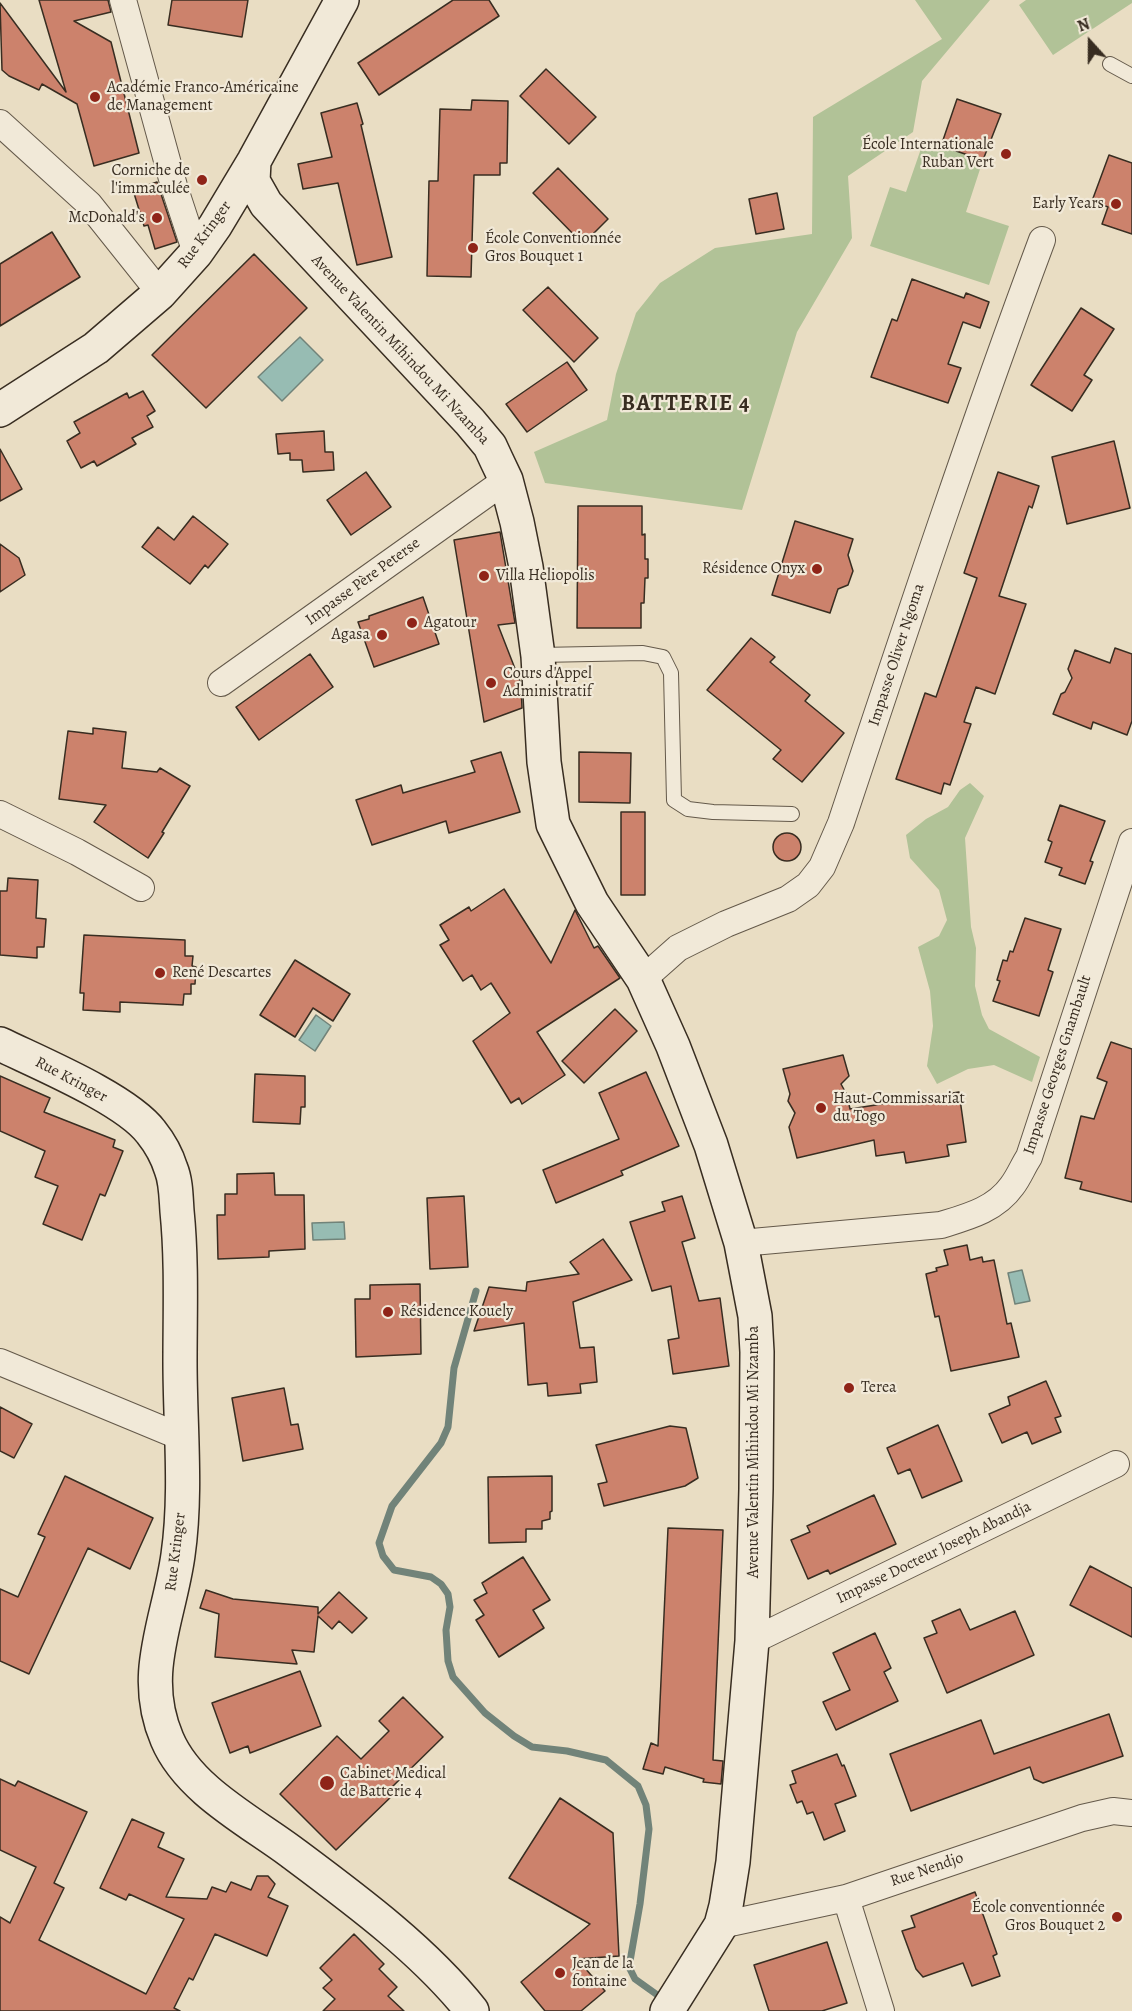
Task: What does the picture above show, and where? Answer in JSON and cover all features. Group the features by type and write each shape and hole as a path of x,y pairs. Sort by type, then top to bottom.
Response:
{"street":[{"path":"123,0 174,186 196,253"},
{"name":"Rue Kringer","path":"0,410 96,348 160,293 196,253 254,161 342,0"},
{"path":"0,123 89,204 160,293"},
{"name":"Avenue Valentin Mihindou Mi Nzamba","path":"254,161 252,173 256,188 277,218 470,422 490,446 506,480 518,522 526,567 537,656 544,762 553,824 592,903 643,979 673,1046 707,1134 741,1243 755,1316 756,1482 752,1641 733,1862 721,1925 667,2011"},
{"path":"215,226 239,218 277,218"},
{"name":"Impasse Oliver Ngoma","path":"643,979 678,948 726,924 788,899 808,885 826,859 841,823 985,394 1042,240"},
{"name":"Impasse Père Peterse","path":"221,683 506,480"},
{"path":"0,814 77,852 141,888"},
{"name":"Impasse Georges Gnambault","path":"741,1243 941,1225 997,1203 1012,1186 1029,1156 1132,843"},
{"name":"Rue Kringer","path":"0,1044 87,1087 134,1116 149,1129 172,1170 179,1230 181,1514 178,1554 170,1604 155,1660 155,1693 167,1740 184,1769 196,1780 232,1810 357,1903 411,1948 472,2011"},
{"path":"0,1362 181,1437"},
{"name":"Impasse Docteur Joseph Abandja","path":"752,1641 1116,1464"},
{"name":"Rue Nendjo","path":"721,1925 846,1898 1082,1818 1113,1811 1132,1813"},
{"path":"846,1898 881,2011"}],"lane":[{"path":"1110,64 1132,76"},
{"path":"537,656 643,653 663,657 671,673 674,800 688,809 713,812 792,814"}],"green space":[{"path":"915,0 990,0 922,81 913,132 848,176 852,238 797,332 742,510 545,483 534,452 607,420 616,374 636,313 660,283 715,248 812,234 813,117 942,39"},
{"path":"1026,0 1132,0 1132,3 1053,55 1019,5"},
{"path":"924,140 983,160 966,212 1009,226 989,285 870,246 890,187 906,192"},
{"path":"970,783 984,796 965,838 971,927 976,948 975,986 982,1015 989,1029 1040,1057 1032,1082 994,1065 968,1069 937,1084 927,1066 933,1026 930,991 918,947 939,936 947,920 939,890 910,858 906,835 926,819 948,807 960,790"}],"water":[{"path":"300,337 323,360 282,401 258,377"},
{"path":"316,1015 331,1026 315,1051 299,1040"},
{"path":"344,1222 345,1239 313,1240 312,1223"},
{"path":"1022,1270 1030,1301 1015,1304 1008,1273"}],"building":[{"name":"Académie Franco-Américaine de Management","path":"39,0 108,0 111,12 74,21 111,42 139,153 94,166 77,104 42,84 39,90 9,76 2,70 0,3 66,92"},
{"path":"172,0 248,0 242,37 168,25"},
{"path":"453,0 489,0 499,16 379,95 358,63"},
{"path":"546,69 596,117 569,144 520,96"},
{"path":"957,99 1001,114 983,160 941,146"},
{"path":"472,100 508,101 507,163 500,163 500,175 474,175 471,277 427,276 429,181 438,181 440,109 471,110"},
{"path":"357,103 392,257 357,265 338,183 303,189 298,164 332,157 321,113"},
{"name":"Early Years","path":"1109,155 1132,163 1132,234 1102,224 1108,207 1092,201"},
{"path":"558,168 608,219 583,244 533,193"},
{"name":"McDonald's","path":"157,182 177,242 155,249 148,225 144,226 133,190"},
{"path":"777,193 784,229 756,234 749,199"},
{"path":"52,232 80,277 0,326 0,264"},
{"path":"254,254 307,308 206,408 152,355"},
{"path":"912,279 964,298 966,293 989,302 980,328 963,322 948,364 961,368 948,403 871,377 892,319 897,321"},
{"path":"548,287 598,338 574,362 523,310"},
{"path":"1081,308 1114,329 1084,375 1092,380 1072,411 1031,385"},
{"path":"567,362 587,390 527,432 506,404"},
{"path":"143,391 155,411 147,416 153,427 132,438 136,444 97,466 94,461 81,468 67,441 80,433 74,422 127,393 129,398"},
{"path":"324,431 325,452 333,452 334,470 303,472 302,460 290,460 290,453 278,454 276,434"},
{"path":"1114,441 1130,508 1067,524 1052,457"},
{"path":"0,449 22,489 0,501"},
{"path":"366,472 391,507 351,535 327,500"},
{"path":"998,472 1039,486 1032,508 1029,506 999,596 1026,604 995,694 976,687 964,722 971,724 950,785 944,783 941,794 896,779 925,693 936,697 977,578 964,573"},
{"path":"578,506 642,506 642,535 645,534 648,578 645,578 644,603 641,603 641,628 577,628"},
{"path":"193,516 228,544 208,568 205,565 190,584 142,547 158,527 174,540"},
{"name":"Résidence Onyx","path":"795,521 853,539 848,555 853,571 848,585 838,589 830,613 772,595"},
{"path":"500,532 515,623 498,625 521,684 522,708 484,722 454,540"},
{"path":"0,544 19,558 25,575 0,592"},
{"path":"423,597 439,644 374,667 358,622"},
{"path":"751,638 775,657 770,662 810,695 805,701 844,733 802,782 773,759 781,750 707,690"},
{"path":"1115,648 1132,654 1132,721 1127,735 1093,722 1091,729 1053,714 1061,694 1065,692 1072,678 1068,669 1075,650 1110,663"},
{"path":"310,654 333,687 259,740 236,707"},
{"path":"93,728 126,732 122,768 157,772 160,768 190,786 148,858 94,822 106,805 59,799 68,731 93,734"},
{"path":"501,752 520,812 449,833 446,821 372,845 356,800 401,785 403,793 475,772 471,761"},
{"path":"579,752 631,753 630,803 579,802"},
{"path":"1060,805 1105,821 1090,861 1093,862 1085,884 1059,875 1062,868 1045,862 1052,842 1048,840"},
{"path":"621,812 645,812 645,895 621,895"},
{"path":"787,833 797,837 801,847 797,857 787,861 777,857 773,847 777,837"},
{"path":"8,878 38,880 36,918 46,919 44,947 37,947 37,958 0,955 0,891 7,891"},
{"path":"504,889 551,963 575,910 594,948 598,946 620,978 537,1032 565,1075 522,1104 519,1098 511,1103 473,1041 510,1013 491,983 481,990 472,975 463,981 440,945 449,940 440,925 469,907 471,911"},
{"path":"1025,918 1061,929 1048,970 1053,972 1039,1016 993,1001 1000,981 997,980 1003,960 1007,961 1010,951 1013,952"},
{"path":"84,935 185,940 185,956 193,956 192,966 196,967 195,984 191,984 191,994 184,994 183,1005 120,1002 120,1012 83,1010 84,993 80,993"},
{"path":"295,960 350,994 333,1021 313,1008 295,1037 260,1015"},
{"path":"615,1009 637,1031 584,1083 562,1061"},
{"path":"1111,1042 1132,1049 1132,1202 1080,1189 1082,1182 1065,1178 1081,1116 1094,1119 1107,1082 1097,1078"},
{"path":"843,1055 849,1076 841,1084 847,1095 850,1109 959,1092 966,1142 947,1145 949,1156 906,1163 904,1152 876,1156 874,1140 797,1158 789,1127 795,1113 788,1101 790,1094 783,1069"},
{"path":"646,1072 679,1146 621,1171 623,1175 556,1203 543,1170 619,1139 599,1093"},
{"path":"255,1074 305,1076 305,1107 301,1107 300,1124 253,1122"},
{"path":"0,1076 50,1098 44,1112 115,1140 113,1147 123,1151 105,1196 100,1194 82,1240 43,1224 58,1186 35,1177 45,1151 0,1131"},
{"path":"274,1173 275,1195 304,1195 305,1249 269,1251 269,1257 218,1259 217,1215 225,1215 225,1194 237,1194 237,1174"},
{"path":"464,1196 468,1267 430,1269 427,1198"},
{"path":"682,1196 695,1238 682,1242 699,1301 720,1298 729,1366 673,1374 668,1340 679,1338 671,1286 652,1291 630,1222 665,1211 662,1202"},
{"path":"603,1239 632,1280 573,1302 580,1348 594,1347 597,1382 580,1384 581,1393 548,1396 547,1383 528,1385 524,1323 474,1331 489,1287 526,1291 527,1282 579,1274 570,1262"},
{"path":"967,1245 970,1260 982,1257 983,1262 994,1260 1007,1324 1011,1323 1019,1357 951,1371 939,1316 935,1317 926,1274 948,1265 944,1250"},
{"name":"Résidence Kouely","path":"420,1284 421,1354 356,1357 355,1299 370,1299 370,1285"},
{"path":"1046,1381 1061,1416 1055,1418 1061,1432 1032,1444 1027,1432 1002,1443 989,1414 1010,1405 1008,1397"},
{"path":"284,1388 291,1425 298,1424 303,1449 243,1461 232,1398"},
{"path":"0,1407 32,1424 14,1458 0,1451"},
{"path":"938,1425 962,1481 922,1498 910,1469 898,1474 887,1448"},
{"path":"670,1426 686,1428 698,1478 685,1486 604,1506 598,1484 607,1482 596,1445"},
{"path":"65,1476 153,1518 130,1569 88,1548 29,1674 0,1661 0,1589 18,1597 45,1537 38,1534"},
{"path":"552,1476 552,1511 550,1519 542,1521 542,1529 526,1529 526,1542 489,1543 488,1477"},
{"path":"874,1495 896,1544 830,1574 828,1570 808,1579 791,1540 810,1532 807,1526"},
{"path":"668,1528 723,1530 713,1760 723,1761 721,1784 703,1782 704,1779 665,1767 663,1774 643,1769 651,1743 658,1746"},
{"path":"523,1557 550,1600 533,1610 544,1628 499,1657 476,1620 484,1615 474,1600 487,1593 482,1583"},
{"path":"1090,1566 1132,1588 1132,1637 1070,1605"},
{"path":"206,1590 233,1599 318,1607 318,1614 339,1592 367,1618 352,1633 339,1621 332,1629 318,1616 314,1652 292,1650 297,1664 215,1657 219,1614 200,1608"},
{"path":"960,1609 970,1630 1015,1611 1034,1655 947,1693 924,1638 937,1633 932,1621"},
{"path":"875,1633 891,1668 884,1672 898,1701 836,1730 823,1702 850,1690 833,1653"},
{"path":"300,1671 321,1726 250,1753 248,1746 230,1753 212,1703"},
{"path":"403,1697 443,1737 391,1788 395,1793 336,1850 280,1794 337,1736 361,1759 389,1731 379,1721"},
{"path":"1109,1714 1123,1756 1043,1783 1034,1779 1030,1767 911,1811 890,1754 981,1720 994,1754"},
{"path":"837,1754 842,1766 844,1765 856,1796 835,1804 845,1831 824,1840 813,1812 807,1814 802,1801 797,1803 790,1785 796,1783 792,1771"},
{"path":"0,1779 15,1786 18,1781 87,1812 54,1883 64,1888 39,1940 146,1994 184,1919 129,1894 126,1900 100,1888 132,1819 164,1833 158,1847 184,1859 166,1897 207,1899 212,1887 226,1892 231,1882 251,1890 257,1876 268,1876 275,1884 268,1897 288,1906 267,1956 215,1934 193,1980 189,1978 174,2008 180,2011 0,2011 0,1917 10,1923 36,1867 0,1850"},
{"path":"560,1798 613,1833 619,1956 577,1959 605,1991 581,2011 545,2011 521,1982 590,1924 509,1878"},
{"path":"975,1892 997,1954 993,1956 1000,1976 972,1986 963,1963 923,1977 916,1969 902,1931 915,1927 911,1916"},
{"path":"354,1934 384,1964 379,1969 397,1987 388,1996 404,2011 323,2011 335,1999 323,1988 332,1980 320,1968"},
{"path":"827,1942 847,2003 822,2011 769,2011 754,1965"}],"waterway":[{"path":"476,1291 454,1368 448,1427 441,1443 392,1506 379,1543 383,1556 394,1570 431,1577 441,1584 448,1594 450,1607 446,1630 448,1661 453,1677 485,1713 532,1747 567,1751 606,1760 638,1786 646,1805 649,1829 640,1904 629,1967 635,1979 656,1994"}],"place":[{"name":"Académie Franco-Américaine de Management","path":"95,97"},
{"name":"École Internationale Ruban Vert","path":"1006,154"},
{"name":"Corniche de l'immaculée","path":"202,180"},
{"name":"Early Years","path":"1116,204"},
{"name":"McDonald's","path":"157,218"},
{"name":"École Conventionnée Gros Bouquet 1","path":"473,248"},
{"name":"Résidence Onyx","path":"817,569"},
{"name":"Villa Heliopolis","path":"484,576"},
{"name":"Agatour","path":"412,623"},
{"name":"Agasa","path":"382,635"},
{"name":"Cours d'Appel Administratif","path":"491,683"},
{"name":"René Descartes","path":"160,973"},
{"name":"Haut-Commissariat du Togo","path":"821,1108"},
{"name":"Résidence Kouely","path":"388,1312"},
{"name":"Terea","path":"849,1388"},
{"name":"Cabinet Medical de Batterie 4","path":"327,1783"},
{"name":"École conventionnée Gros Bouquet 2","path":"1117,1917"},
{"name":"Jean de la fontaine","path":"560,1973"}],"district":[{"name":"BATTERIE 4","path":"686,405"}]}
